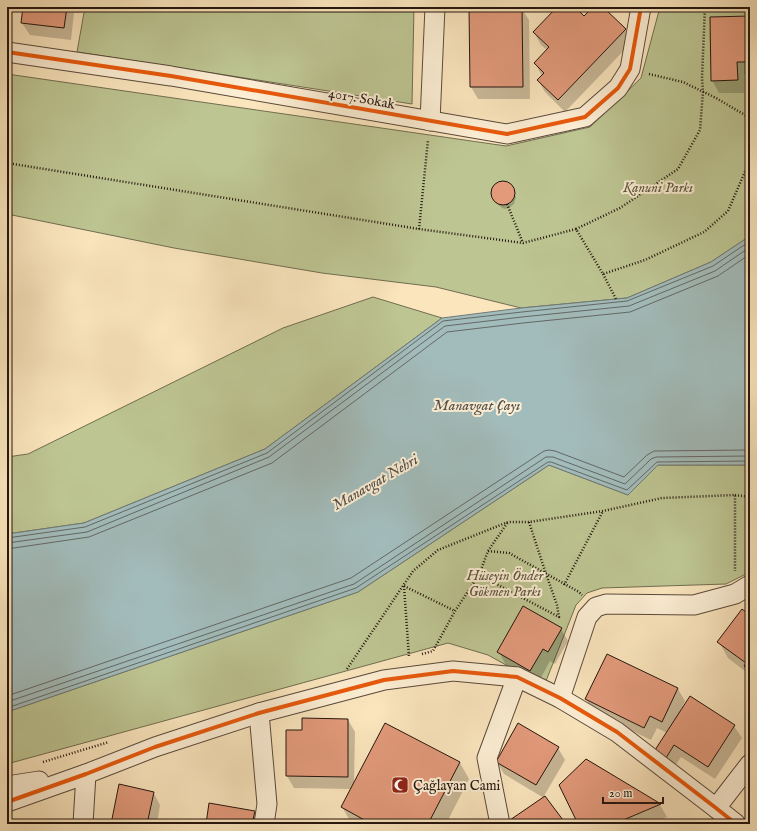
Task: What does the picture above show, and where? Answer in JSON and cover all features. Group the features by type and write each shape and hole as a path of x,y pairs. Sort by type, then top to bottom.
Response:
{"street":[{"path":"430,121 435,7"},
{"name":"4017. Sokak","path":"7,52 171,76 507,134 585,117 618,88 630,69 642,7"},
{"path":"560,698 587,617 596,607 606,604 694,605 743,590"},
{"path":"7,802 86,774 155,746 260,713 384,680 453,671 517,677 560,698 617,732 736,824"},
{"path":"500,824 487,758 517,677"},
{"path":"260,713 267,804 264,824"},
{"path":"716,808 750,764"},
{"path":"7,786 86,774"},
{"path":"7,813 43,799 86,774"},
{"path":"83,824 86,774"}],"path":[{"path":"7,163 523,243 576,228 620,208 678,169 700,130 703,92 702,78 705,7"},
{"path":"630,69 683,82 750,118"},
{"path":"419,228 430,121"},
{"path":"603,274 645,260 704,232 728,211 750,160"},
{"path":"506,204 523,243"},
{"path":"576,228 616,299"},
{"path":"735,495 743,590"},
{"path":"347,670 413,571 438,550 508,522 529,522 603,511 662,498 735,495 750,497"},
{"path":"564,585 603,511"},
{"path":"404,586 456,611 479,574 488,551 508,522"},
{"path":"479,574 559,617 557,605 529,522"},
{"path":"488,551 509,553 578,592 596,607"},
{"path":"404,586 409,657"}],"green space":[{"path":"85,7 414,7 412,104 77,52"},
{"name":"Kanuni Parkı","path":"660,7 750,7 750,236 711,262 627,298 521,308 436,287 322,273 174,248 7,214 7,74 506,146 590,127 641,78"},
{"path":"373,297 442,318 265,449 84,523 7,534 7,457 28,454 283,328"},
{"name":"Hüseyin Önder Gökmen Parkı","path":"549,465 628,495 658,465 750,465 750,572 726,584 602,588 587,593 576,605 544,686 488,655 448,643 7,764 7,712 358,592"}],"water":[{"name":"Manavgat Çayı","path":"750,236 750,465 658,465 628,495 549,465 358,592 7,712 7,534 84,523 265,449 442,318 521,308 627,298 711,262"}],"building":[{"path":"23,7 67,7 64,28 21,23"},
{"path":"469,7 522,7 523,87 470,87"},
{"path":"557,7 575,7 584,16 593,7 603,7 626,29 558,100 537,80 544,73 534,63 549,47 533,32"},
{"path":"750,16 750,62 737,62 738,80 711,81 710,17"},
{"path":"503,181 511,185 515,193 511,201 503,205 495,201 491,193 495,185"},
{"path":"523,606 562,628 548,652 543,649 530,671 497,652"},
{"path":"742,609 750,615 750,671 744,666 746,663 717,642"},
{"path":"607,654 678,688 662,722 650,716 644,728 585,699"},
{"path":"690,696 735,725 708,767 674,745 666,758 655,750"},
{"path":"302,718 348,719 348,777 286,776 286,730 302,730"},
{"name":"Çağlayan Cami","path":"385,723 460,762 428,824 366,824 368,822 341,807"},
{"path":"518,723 559,747 536,785 496,762"},
{"path":"586,759 661,804 614,824 578,824 559,785"},
{"path":"119,784 154,792 147,824 111,824"},
{"path":"545,796 563,820 557,824 513,824 510,820"},
{"path":"209,803 255,811 252,824 206,824"}],"cycle path":[{"path":"7,52 171,76 507,134 585,117 618,88 630,69 641,7"},
{"path":"7,802 86,774 155,747 259,713 384,680 453,671 517,677 560,698 617,732 736,824"}],"place":[{"name":"Çağlayan Cami","path":"400,785"}],"water label":[{"name":"Manavgat Nehri","path":"375,482"}]}
